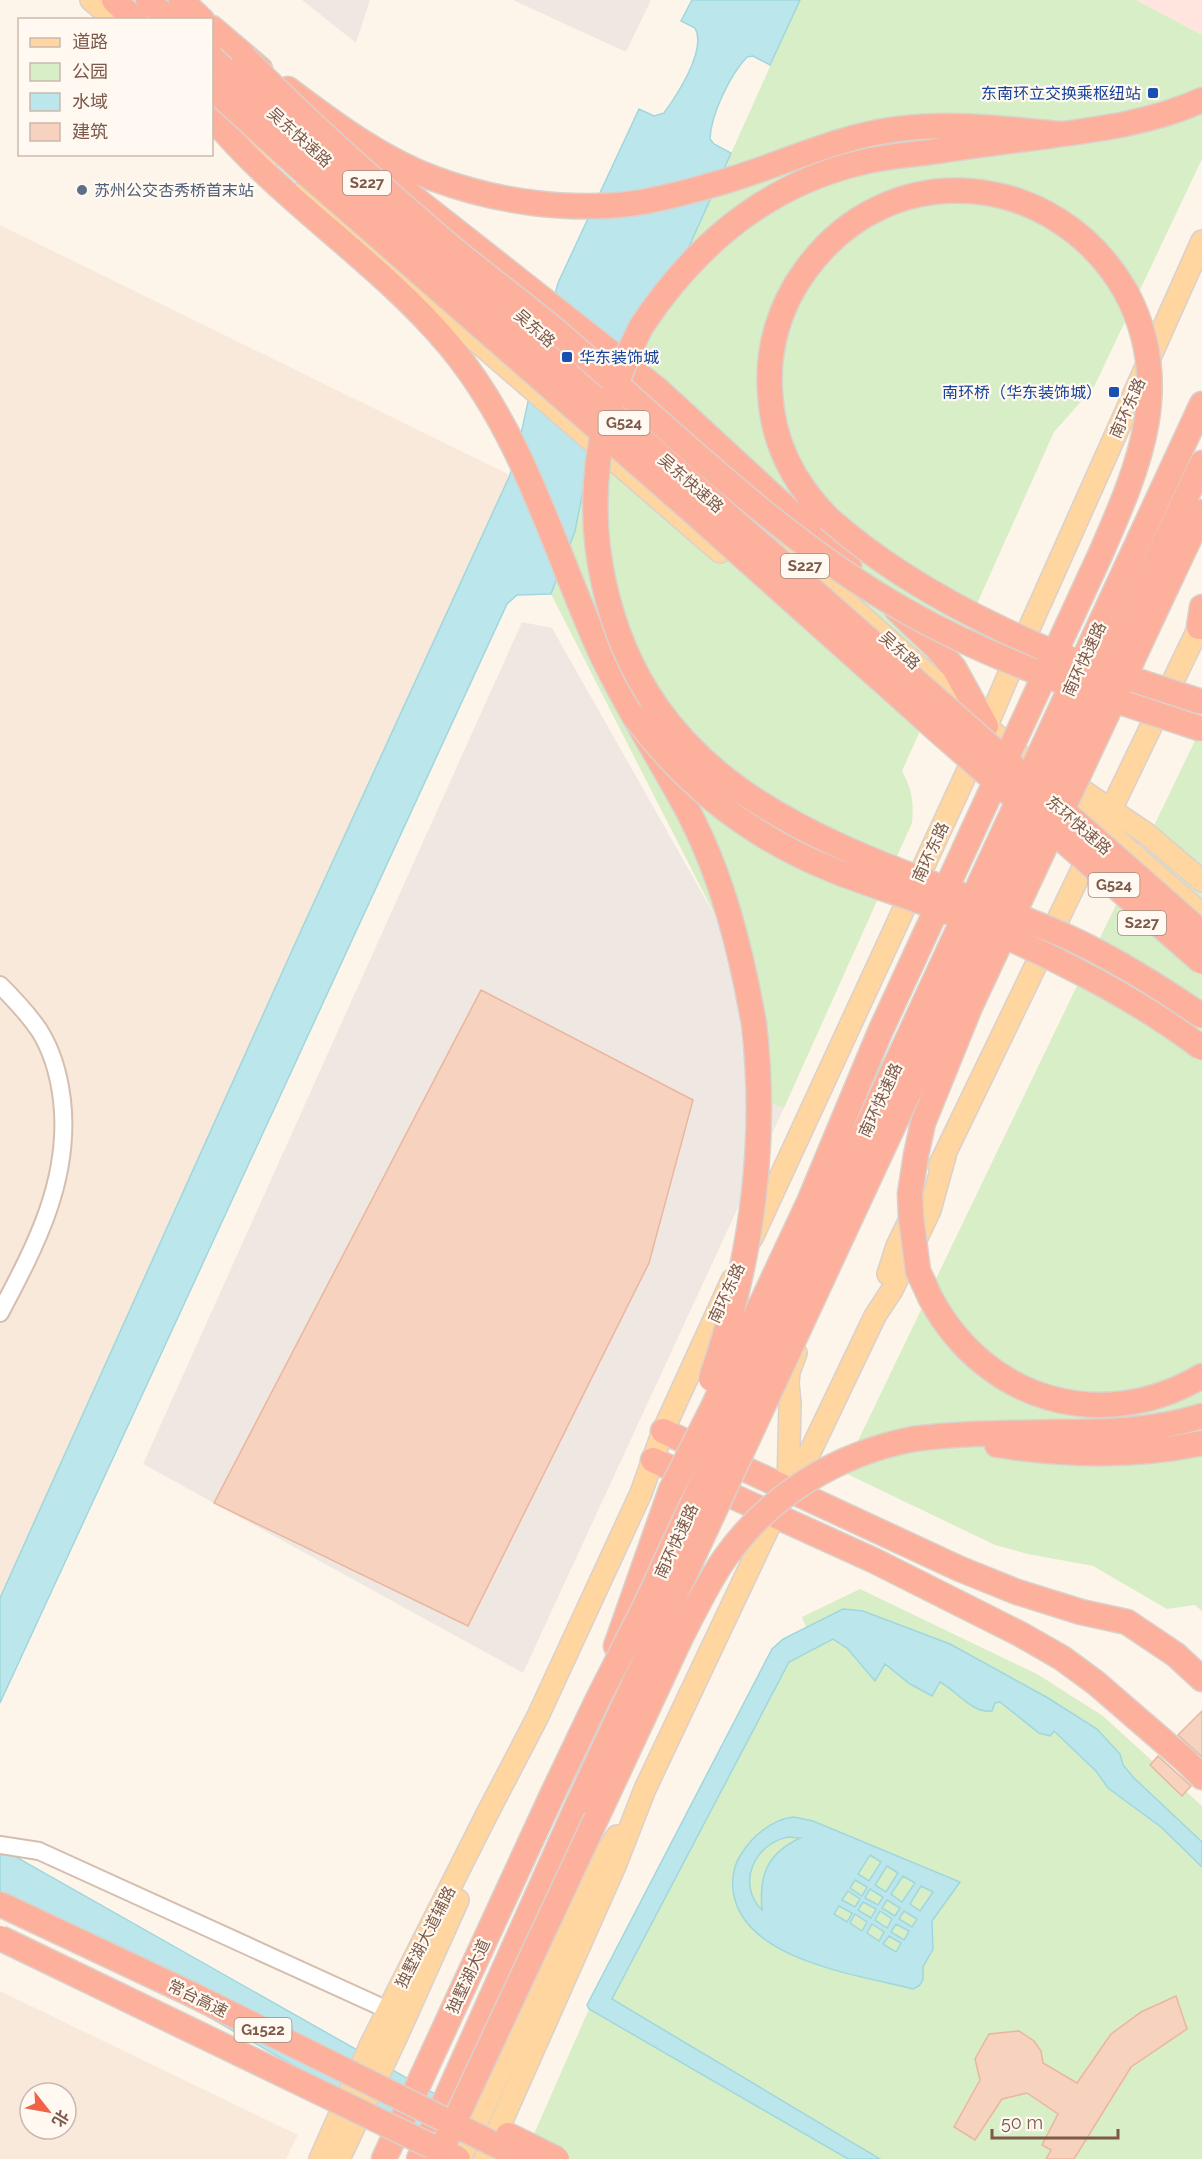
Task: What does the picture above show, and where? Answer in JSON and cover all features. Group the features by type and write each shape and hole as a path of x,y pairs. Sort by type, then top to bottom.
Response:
{"highway":[{"path":"114,0 128,18"},
{"path":"114,0 133,18"},
{"path":"148,0 167,18"},
{"path":"181,0 200,18"},
{"path":"213,29 294,108 447,243 558,333 720,475 808,547 855,580 913,615 982,650 1054,679 1202,729"},
{"path":"244,57 350,134 419,172 480,193 553,204 604,206 639,202 737,177 846,140 896,129 946,125 1061,135"},
{"name":"吴东快速路","path":"213,59 1031,798"},
{"name":"吴东快速路","path":"213,89 1031,798"},
{"path":"1202,100 1144,121 1061,135 899,155 854,164 800,183 770,199 731,225 697,255 667,289 641,327 618,374 603,428 597,469 596,519 601,568 613,617 632,663 657,706 688,745 724,779 781,818 821,839 1052,930 1094,950 1202,1016"},
{"path":"294,108 360,156 648,382 714,440 936,647 954,668 986,726"},
{"path":"213,118 234,145 394,287 450,346 496,412 542,505 591,632 614,681 689,814 716,876 732,922 748,988 760,1085 758,1164 746,1255 729,1328 597,1701"},
{"path":"671,1490 713,1407 804,1213 880,1032 1008,753 1013,743 1048,668 1053,657 1058,646 1063,636 1067,625 1101,553 1127,491 1143,444 1148,419 1151,392 1150,366 1146,340 1138,315 1119,280 1103,257 1061,220 1036,207 1010,198 983,192 955,191 900,200 874,211 850,226 818,253 794,288 782,313 771,354 769,382 774,424 788,463 810,499 829,519 868,552 908,579 962,609 1029,642 1047,650 1056,653 1065,657 1202,702"},
{"name":"南环快速路","path":"553,1793 644,1608 1202,404"},
{"name":"南环快速路","path":"579,1802 1202,463"},
{"path":"1202,512 975,996 923,1123 916,1155 910,1205 918,1271 939,1313 968,1351 1005,1379 1049,1398 1096,1405 1127,1404 1150,1399 1173,1391 1202,1376"},
{"path":"635,717 686,777 716,803 765,837 817,864 939,908 1057,959 1152,1014 1202,1048"},
{"name":"东环快速路","path":"1031,798 1202,933"},
{"name":"东环快速路","path":"1031,798 1202,962"},
{"path":"437,2159 681,1637 725,1557 749,1528 777,1502 824,1470 876,1448 938,1436 1134,1430 1202,1416"},
{"path":"663,1431 960,1569 1017,1592 1081,1612 1127,1622 1176,1655 1202,1679"},
{"path":"938,1436 1044,1452 1102,1454 1174,1449 1202,1443"},
{"path":"653,1460 775,1514 946,1595 1062,1658 1122,1706 1185,1760 1202,1778"},
{"name":"独墅湖大道","path":"384,2159 553,1793"},
{"name":"独墅湖大道","path":"419,2159 579,1802"},
{"name":"常台高速","path":"0,1904 191,1994 524,2159"},
{"name":"常台高速","path":"0,1938 459,2159"},
{"path":"191,1994 364,2064 556,2159"}],"main road":[{"path":"92,0 112,18"},
{"path":"165,0 184,18"},
{"name":"吴东路","path":"213,44 321,142 625,406 1061,791 1107,818"},
{"name":"S227","path":"213,106 413,286 603,449 1202,975"},
{"name":"南环东路","path":"653,1460 663,1431 968,770 1202,241"},
{"path":"486,2159 615,1866 645,1789 775,1514 810,1452 875,1316 892,1290 930,1210 945,1155 1201,618"},
{"path":"986,726 1107,818 1147,834 1202,881"},
{"path":"788,1488 789,1372 1061,791"},
{"name":"S227","path":"1107,818 1202,914"},
{"name":"独墅湖大道辅路","path":"379,2051 388,2010 537,1718 641,1493 653,1460"},
{"name":"独墅湖大道辅路","path":"320,2159 350,2115 379,2051 498,1812 537,1718"},
{"path":"459,2159 600,1862 645,1789"},
{"name":"独墅湖大道辅路","path":"339,2159 350,2115"}],"street":[{"path":"0,985 32,1020 50,1052 60,1089 64,1135 57,1182 48,1211 0,1313"},
{"path":"0,1845 39,1851 388,2010"}],"shaded area":[{"path":"302,0 370,0 356,43"},
{"path":"513,0 651,0 626,52"},
{"path":"1136,0 1202,0 1202,35"},
{"path":"0,225 510,475 299,935 0,1598"},
{"path":"522,622 552,628 719,923 729,953 737,998 748,1095 784,1108 523,1673 143,1464"},
{"path":"0,1991 298,2135 286,2159 0,2159"}],"green space":[{"path":"800,0 1136,0 1202,35 1202,159 1094,387 1054,432 902,771 912,796 912,823 784,1108 748,1095 738,1008 719,923 551,594 575,531 586,476"},
{"path":"1202,726 1202,1611 1195,1605 1167,1609 1093,1566 1028,1554 995,1545 843,1472"},
{"path":"860,1589 1037,1674 1103,1716 1202,1806 1202,2159 523,2159 589,2009 603,2016 806,1627 802,1617"}],"water":[{"path":"692,0 800,0 770,65 753,56 747,57 722,95 710,139 714,144 731,153 586,476 575,531 551,594 517,595 507,604 0,1703 0,1598 299,935 510,475 558,283 639,109 654,116 664,113 689,72 694,60 698,37 695,28 681,21"},
{"path":"843,1609 863,1611 950,1644 1048,1698 1097,1729 1120,1754 1123,1765 1134,1778 1202,1842 1202,1867 1161,1827 1108,1788 1096,1771 1054,1731 1050,1736 1039,1733 1000,1702 995,1703 992,1711 978,1709 940,1682 932,1696 910,1684 885,1664 875,1681 847,1648 833,1639 789,1662 612,1999 880,2159 848,2159 589,2009 587,2005 772,1649 783,1639"},
{"path":"794,1817 813,1821 960,1882 932,1921 933,1949 923,1967 923,1980 919,1986 913,1989 808,1962 760,1936 743,1918 733,1891 733,1875 738,1860 756,1836 770,1825","holes":["788,1837 800,1838 779,1851 767,1867 762,1887 762,1910 754,1900 750,1889 752,1866 758,1856 776,1841","870,1855 881,1862 869,1881 858,1874","887,1866 898,1873 886,1892 875,1885","903,1876 915,1883 902,1902 891,1894","855,1880 867,1887 862,1896 850,1888","921,1886 933,1892 920,1911 910,1904","870,1889 883,1897 878,1905 865,1898","848,1891 860,1899 855,1907 842,1900","887,1900 900,1908 895,1916 882,1908","863,1902 876,1909 871,1918 858,1910","839,1906 852,1913 847,1922 834,1914","880,1911 892,1919 887,1928 875,1920","904,1911 917,1919 912,1927 899,1919","855,1914 867,1922 862,1931 850,1923","872,1924 884,1932 879,1941 867,1933","896,1924 909,1931 904,1940 891,1932","889,1936 901,1943 896,1952 883,1944"]},
{"path":"0,1848 550,2159 458,2159 0,1898"}],"building":[{"path":"481,990 693,1100 649,1263 468,1626 214,1503"},
{"path":"1202,1711 1202,1757 1178,1735"},
{"path":"1158,1756 1191,1786 1182,1796 1150,1765"},
{"path":"1176,1996 1187,2029 1131,2067 1074,2159 1046,2159 1051,2150 1042,2145 1058,2114 1027,2093 1002,2099 975,2140 954,2127 980,2080 975,2059 989,2034 1019,2031 1034,2041 1041,2051 1043,2063 1077,2083 1111,2034 1141,2012"}],"place":[{"name":"东南环立交换乘枢纽站","path":"1153,93"},
{"name":"苏州公交杏秀桥首末站","path":"82,190"},
{"name":"华东装饰城","path":"567,357"},
{"name":"南环桥（华东装饰城）","path":"1114,392"}]}
